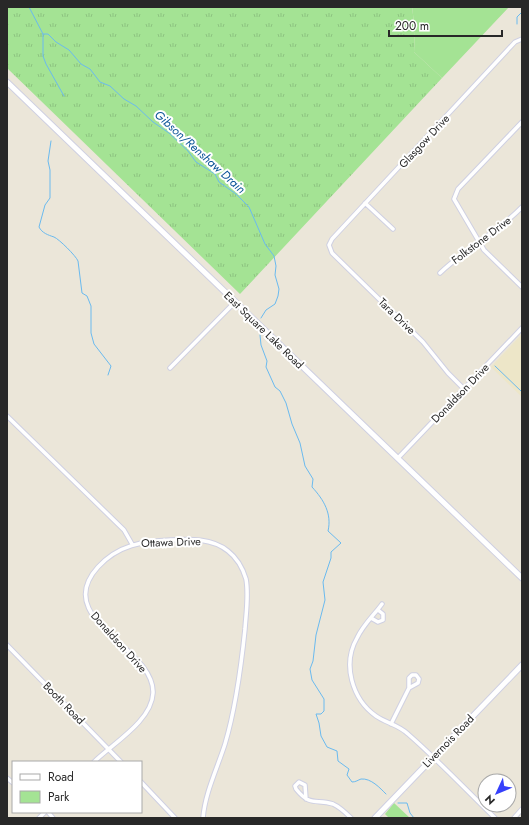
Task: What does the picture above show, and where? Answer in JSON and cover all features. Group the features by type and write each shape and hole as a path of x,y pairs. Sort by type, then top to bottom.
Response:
{"main road":[{"name":"East Square Lake Road","path":"7,82 522,578"},
{"name":"Livernois Road","path":"375,818 522,665"}],"street":[{"name":"Glasgow Drive","path":"329,245 332,239 515,42 522,39"},
{"path":"522,122 458,189 454,198 488,254 522,288"},
{"path":"365,203 393,229"},
{"name":"Folkstone Drive","path":"440,274 460,255 500,229 522,207"},
{"name":"Tara Drive","path":"329,245 332,253 423,342 448,373 464,389"},
{"path":"170,368 235,302"},
{"name":"Donaldson Drive","path":"398,458 522,328"},
{"name":"Ottawa Drive","path":"7,416 124,530 132,544 186,539 210,542 222,547 234,557 243,570 246,580 247,607 239,681 228,734 205,802 203,818"},
{"name":"Donaldson Drive","path":"95,761 148,711 152,701 153,688 145,669 93,615 88,605 86,591 90,577 103,562 116,552 132,544"},
{"path":"382,604 357,636 352,649 350,675 357,693 369,710 376,716 406,732 495,818"},
{"path":"371,618 378,622 382,620 383,614 378,610"},
{"name":"Booth Road","path":"7,645 120,761"},
{"path":"391,724 410,688"},
{"path":"306,799 305,785 298,782 295,786 296,789 306,799 314,802 335,805 352,818"},
{"path":"142,783 176,818"},
{"path":"514,818 522,809"}],"shaded area":[{"path":"522,334 522,397 491,367"}],"green space":[{"path":"7,7 412,7 415,30 414,52 442,78 240,294 7,68"},
{"path":"412,7 509,7 442,78 414,52 415,30"},
{"path":"394,803 410,818 389,818 385,814"}],"waterway":[{"path":"29,7 43,34 43,56 46,64 64,96"},
{"path":"517,24 517,17 522,12"},
{"name":"Gibson/Renshaw Drain","path":"43,34 48,34 56,42 69,50 81,64 90,69 100,82 110,86 124,99 136,106 153,122 169,133 188,151 196,162 215,174 219,182 236,194 249,207 265,244 274,256 276,266 275,275 279,289 275,304 266,310 261,318"},
{"path":"51,141 48,161 50,170 50,198 45,205 39,227 47,235 60,241 78,261 82,293 87,296 91,306 91,333 94,344 111,366 108,375"},
{"name":"Gibson/Renshaw Drain","path":"260,335 261,345 267,361 266,367 275,387 280,391 286,403 292,424 300,443 305,466 313,479 312,487 320,497 328,513 328,531 341,543 331,552 331,558 323,582 325,600 316,635 313,661 310,669 312,680 324,699 324,711 321,714 316,714 321,736 327,747 337,751 338,761 349,769 347,775 352,782 361,779 368,780 386,794"},
{"path":"495,366 522,392"},
{"name":"Gibson/Renshaw Drain","path":"398,803 407,803 410,813 414,818"}]}
